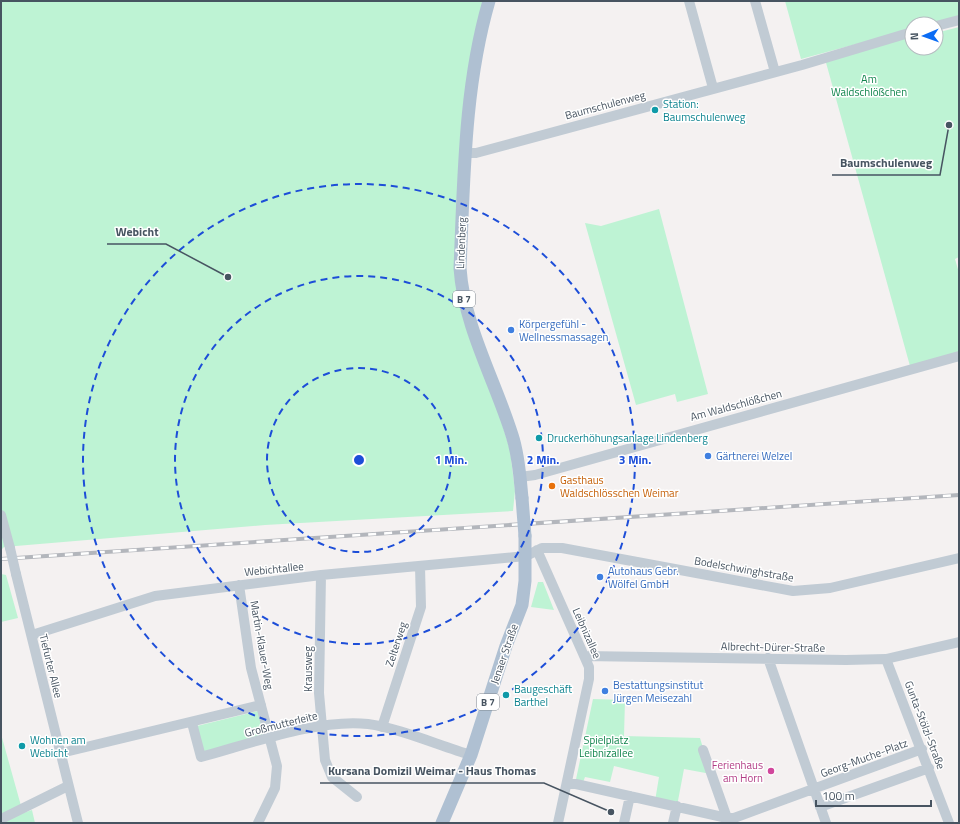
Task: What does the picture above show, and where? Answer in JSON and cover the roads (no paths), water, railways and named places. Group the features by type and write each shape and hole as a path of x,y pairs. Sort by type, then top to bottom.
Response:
{"main road":[{"name":"Lindenberg","path":"489,1 476,55 465,153 460,268 462,289 468,316 513,436 520,477"},
{"name":"Jenaer Straße","path":"442,823 471,755 502,657 522,605 531,553 525,536 520,477"}],"street":[{"path":"689,1 713,88"},
{"path":"755,1 775,72"},
{"path":"944,24 959,20"},
{"name":"Baumschulenweg","path":"465,153 476,153 775,72 904,34"},
{"name":"Am Waldschlößchen","path":"520,477 959,356"},
{"name":"Tiefurter Allee","path":"1,515 78,823"},
{"name":"Bodelschwinghstraße","path":"531,553 546,548 562,548 793,591 830,588 959,558"},
{"name":"Webichtallee","path":"32,635 155,596 239,585 531,553"},
{"name":"Leibnizallee","path":"531,553 589,667 589,679 558,823"},
{"name":"Zelterweg","path":"382,727 421,607 420,566"},
{"name":"Krausweg","path":"321,576 319,693 324,760 328,772 336,782 356,797"},
{"name":"Martin-Klauer-Weg","path":"239,585 251,668 277,766 276,781 258,823"},
{"name":"Albrecht-Dürer-Straße","path":"584,656 846,660 886,659 959,642"},
{"path":"768,658 826,823"},
{"name":"Gunta-Stölzl-Straße","path":"886,659 922,749 949,823"},
{"name":"Großmutterleite","path":"61,753 192,723 261,705"},
{"name":"Großmutterleite","path":"192,723 201,757 322,725 357,724 382,727 471,755"},
{"name":"Georg-Muche-Platz","path":"732,820 922,749"},
{"path":"703,750 732,820"},
{"path":"820,807 929,768"},
{"path":"567,782 677,806 732,820"},
{"path":"1,820 68,786"},
{"path":"624,823 630,796"},
{"path":"673,823 677,806"}],"railway":[{"path":"1,559 959,495"}],"place":[{"name":"Station: Baumschulenweg","path":"655,110"},
{"name":"Baumschulenweg","path":"949,125"},
{"name":"Webicht","path":"228,277"},
{"name":"Körpergefühl - Wellnessmassagen","path":"511,330"},
{"name":"Druckerhöhungsanlage Lindenberg","path":"539,438"},
{"name":"Gärtnerei Welzel","path":"708,456"},
{"name":"Gasthaus Waldschlösschen Weimar","path":"552,486"},
{"name":"Autohaus Gebr. Wölfel GmbH","path":"600,577"},
{"name":"Bestattungsinstitut Jürgen Meisezahl","path":"605,691"},
{"name":"Baugeschäft Barthel","path":"506,695"},
{"name":"Wohnen am Webicht","path":"22,746"},
{"name":"Ferienhaus am Horn","path":"771,771"},
{"name":"Kursana Domizil Weimar - Haus Thomas","path":"611,812"}],"park label":[{"name":"Spielplatz Leibnizallee","path":"606,746"}]}
